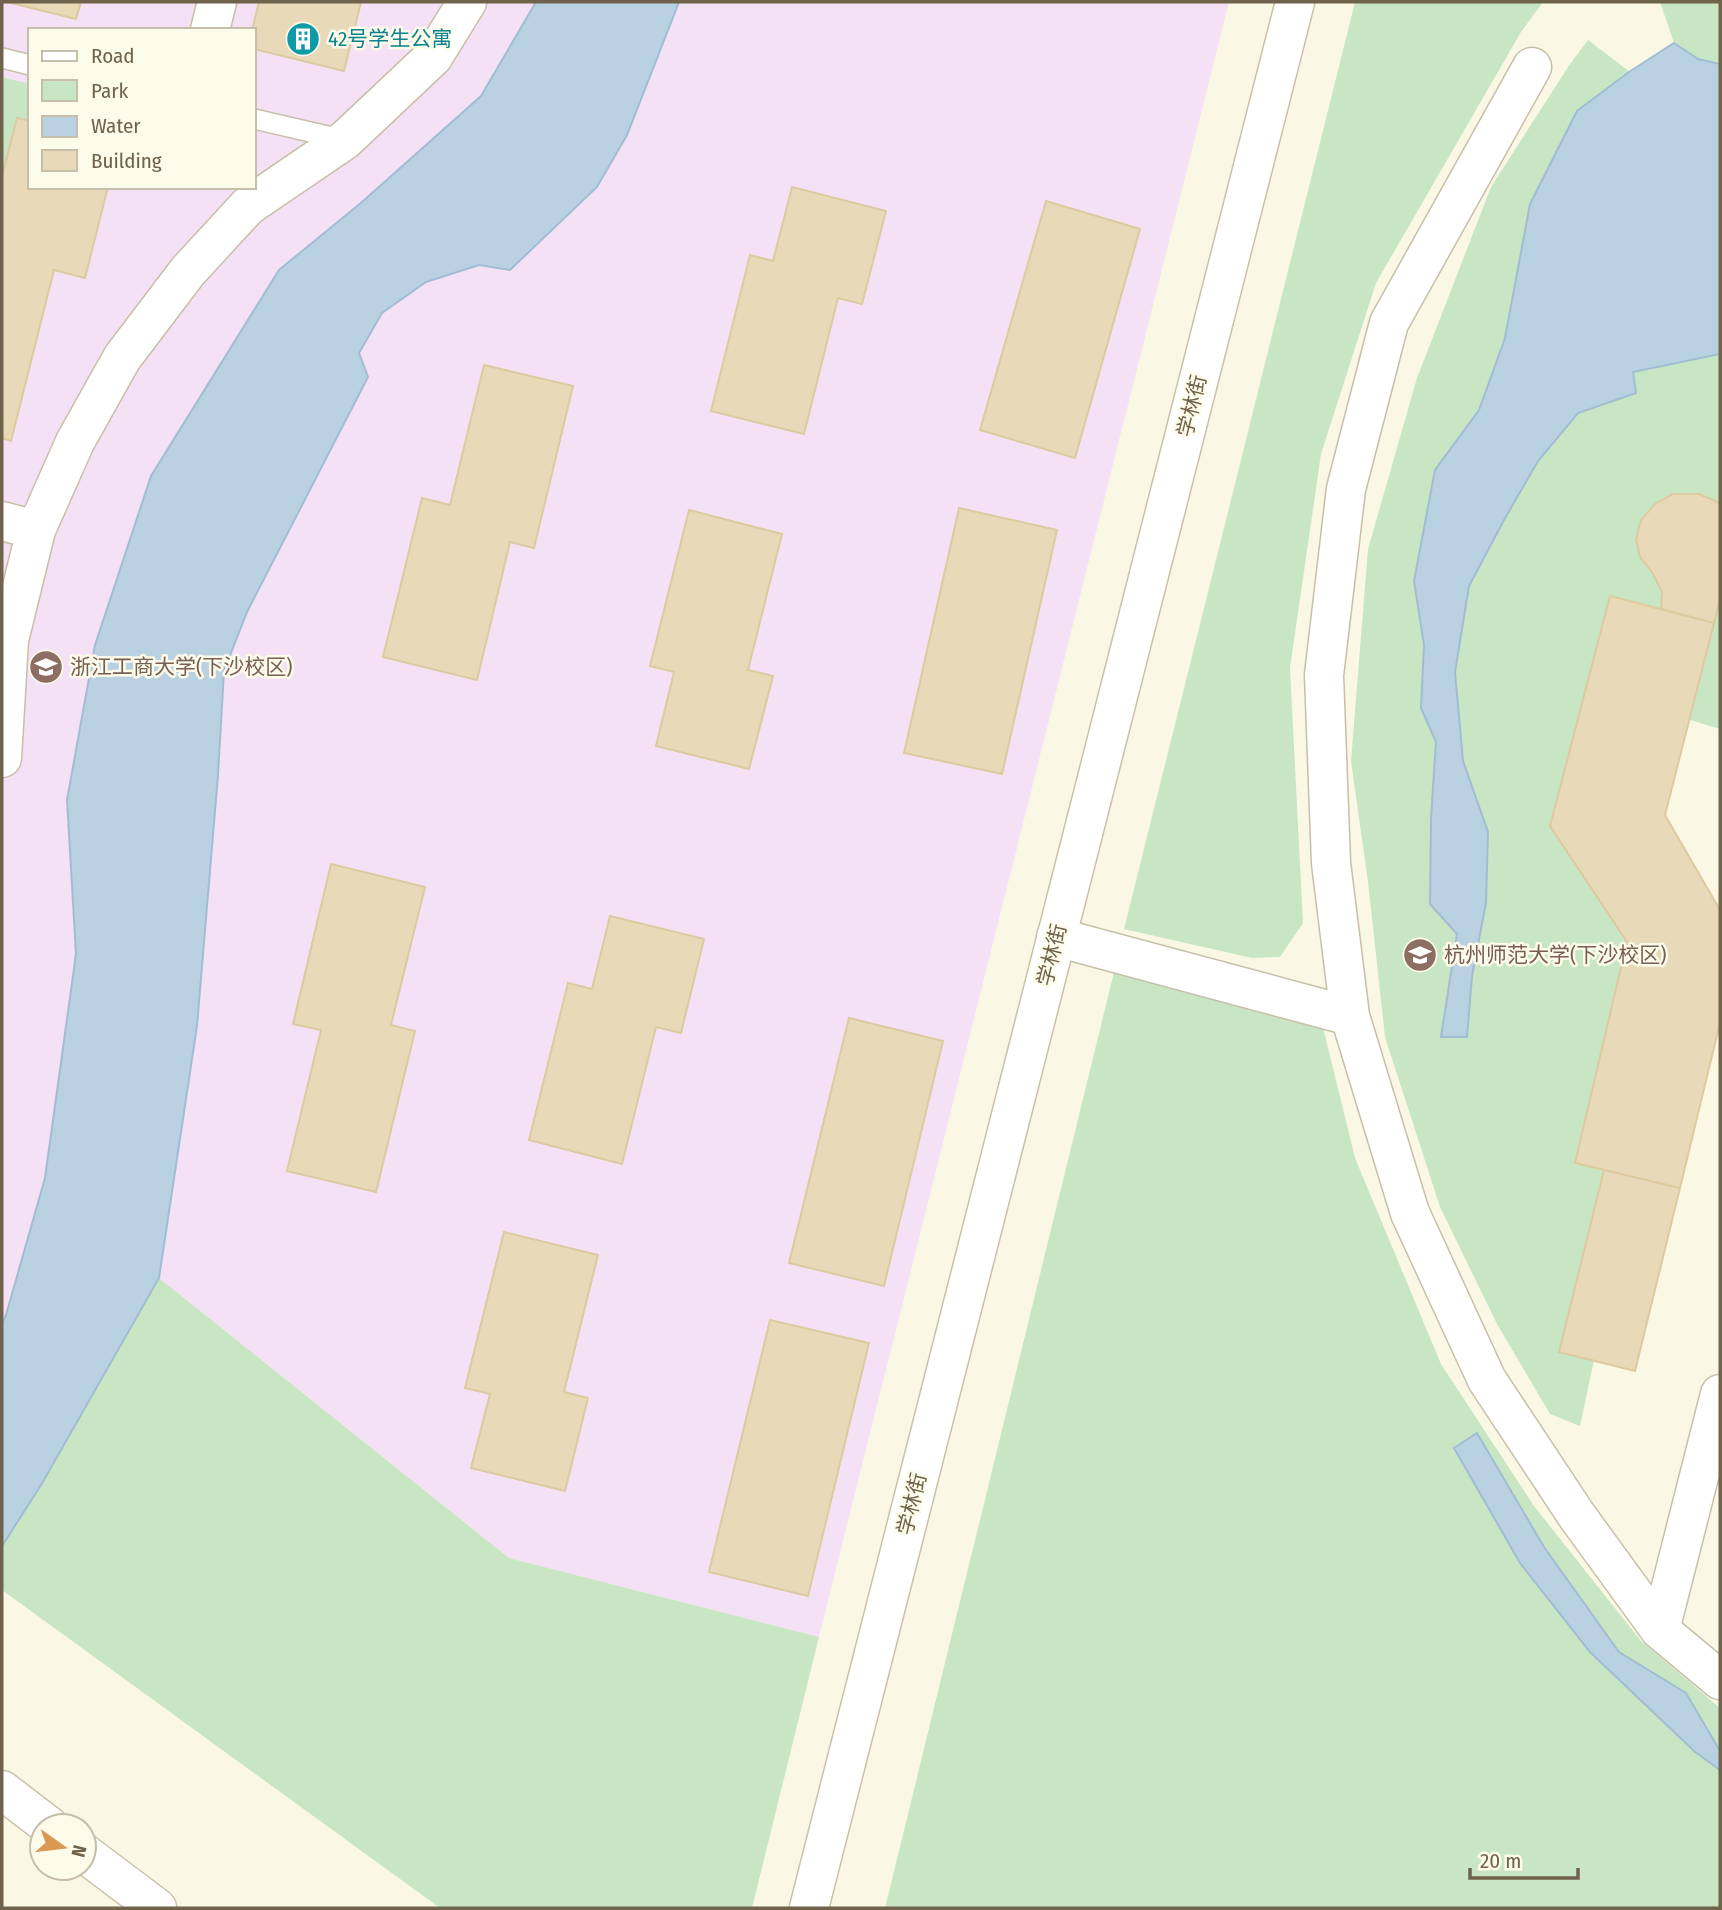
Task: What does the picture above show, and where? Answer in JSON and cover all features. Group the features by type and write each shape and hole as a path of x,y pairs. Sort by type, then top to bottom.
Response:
{"street":[{"path":"210,28 217,2"},
{"path":"2,758 19,525 75,442 122,358 188,271 248,205 345,141 433,57 467,2"},
{"name":"学林街","path":"809,1908 1295,2"},
{"path":"1532,67 1389,323 1346,489 1324,675 1331,863 1350,1016 1410,1213 1487,1380 1577,1517 1660,1630 1720,1680"},
{"path":"1056,937 1350,1016"},
{"path":"1660,1630 1720,1395"},
{"path":"2,1790 31,1812"},
{"path":"98,1864 157,1908"}],"lane":[{"path":"2,58 28,64"},
{"path":"256,119 345,141"}],"shaded area":[{"name":"浙江工商大学(下沙校区)","path":"2,2 536,2 481,96 362,202 279,270 151,476 95,645 67,799 76,954 45,1178 2,1324"},
{"path":"679,2 1229,2 819,1637 509,1558 159,1278 197,1026 224,671 247,612 368,377 359,353 382,313 426,282 479,265 510,269 627,135"}],"green space":[{"path":"1355,2 1543,2 1521,32 1376,283 1321,454 1290,668 1303,923 1280,957 1252,958 1124,929"},
{"path":"1660,2 1720,2 1720,519 1661,609 1551,826 1627,942 1575,1162 1604,1170 1559,1351 1594,1360 1580,1426 1550,1414 1497,1324 1440,1207 1385,1037 1351,761 1368,549 1417,378 1491,187 1588,40 1630,72 1674,43"},
{"path":"2,77 28,84 28,121 17,118 2,176"},
{"path":"1720,599 1720,729 1690,720"},
{"path":"1114,972 1323,1027 1355,1158 1441,1364 1534,1506 1641,1641 1720,1708 1720,1908 885,1908"},
{"path":"159,1278 509,1558 819,1637 752,1908 440,1908 2,1590 2,1546 41,1485"}],"water":[{"path":"536,2 679,2 627,135 597,187 510,270 479,265 426,282 382,313 359,353 368,377 247,612 224,671 197,1026 159,1278 41,1485 2,1546 2,1324 45,1178 76,954 67,800 95,645 151,476 279,270 362,202 481,96"},
{"path":"1674,43 1698,59 1720,64 1720,354 1633,372 1636,393 1578,413 1538,461 1469,586 1455,672 1463,761 1488,832 1486,903 1472,976 1467,1037 1441,1037 1457,934 1430,904 1431,818 1436,742 1421,708 1424,645 1414,581 1435,470 1479,410 1505,338 1530,204 1577,111"},
{"path":"1477,1433 1544,1547 1619,1652 1686,1693 1720,1751 1720,1770 1694,1751 1590,1652 1520,1563 1454,1448"}],"building":[{"path":"7,2 81,2 76,19"},
{"name":"42号学生公寓","path":"259,2 361,2 344,71 256,49 256,28 252,28"},
{"path":"17,118 28,121 28,189 107,189 85,278 54,270 11,441 2,438 2,176"},
{"path":"792,187 886,211 862,304 838,298 804,434 711,411 750,255 773,261"},
{"path":"1046,201 1140,229 1075,458 980,430"},
{"path":"484,365 573,386 534,548 510,542 477,680 383,657 422,498 450,505"},
{"path":"1673,494 1699,494 1720,503 1720,599 1714,623 1661,609 1662,592 1652,572 1640,557 1636,539 1641,520 1655,504"},
{"path":"959,508 1057,530 1002,774 904,753"},
{"path":"689,510 782,534 748,670 773,676 749,769 656,746 674,672 650,666"},
{"path":"1610,596 1714,623 1665,815 1720,910 1720,1023 1680,1188 1575,1163 1627,942 1550,826"},
{"path":"331,864 425,887 391,1025 415,1031 376,1192 287,1171 321,1030 293,1024"},
{"path":"610,916 704,939 681,1033 656,1027 622,1164 529,1140 568,983 592,989"},
{"path":"849,1018 943,1041 884,1286 789,1263"},
{"path":"1604,1170 1680,1188 1635,1371 1559,1352"},
{"path":"504,1232 598,1255 564,1392 588,1398 565,1491 471,1468 490,1394 465,1388"},
{"path":"770,1320 869,1343 808,1596 709,1572"}],"place":[{"name":"42号学生公寓","path":"303,39"},
{"name":"浙江工商大学(下沙校区)","path":"46,667"},
{"name":"杭州师范大学(下沙校区)","path":"1420,955"}]}
